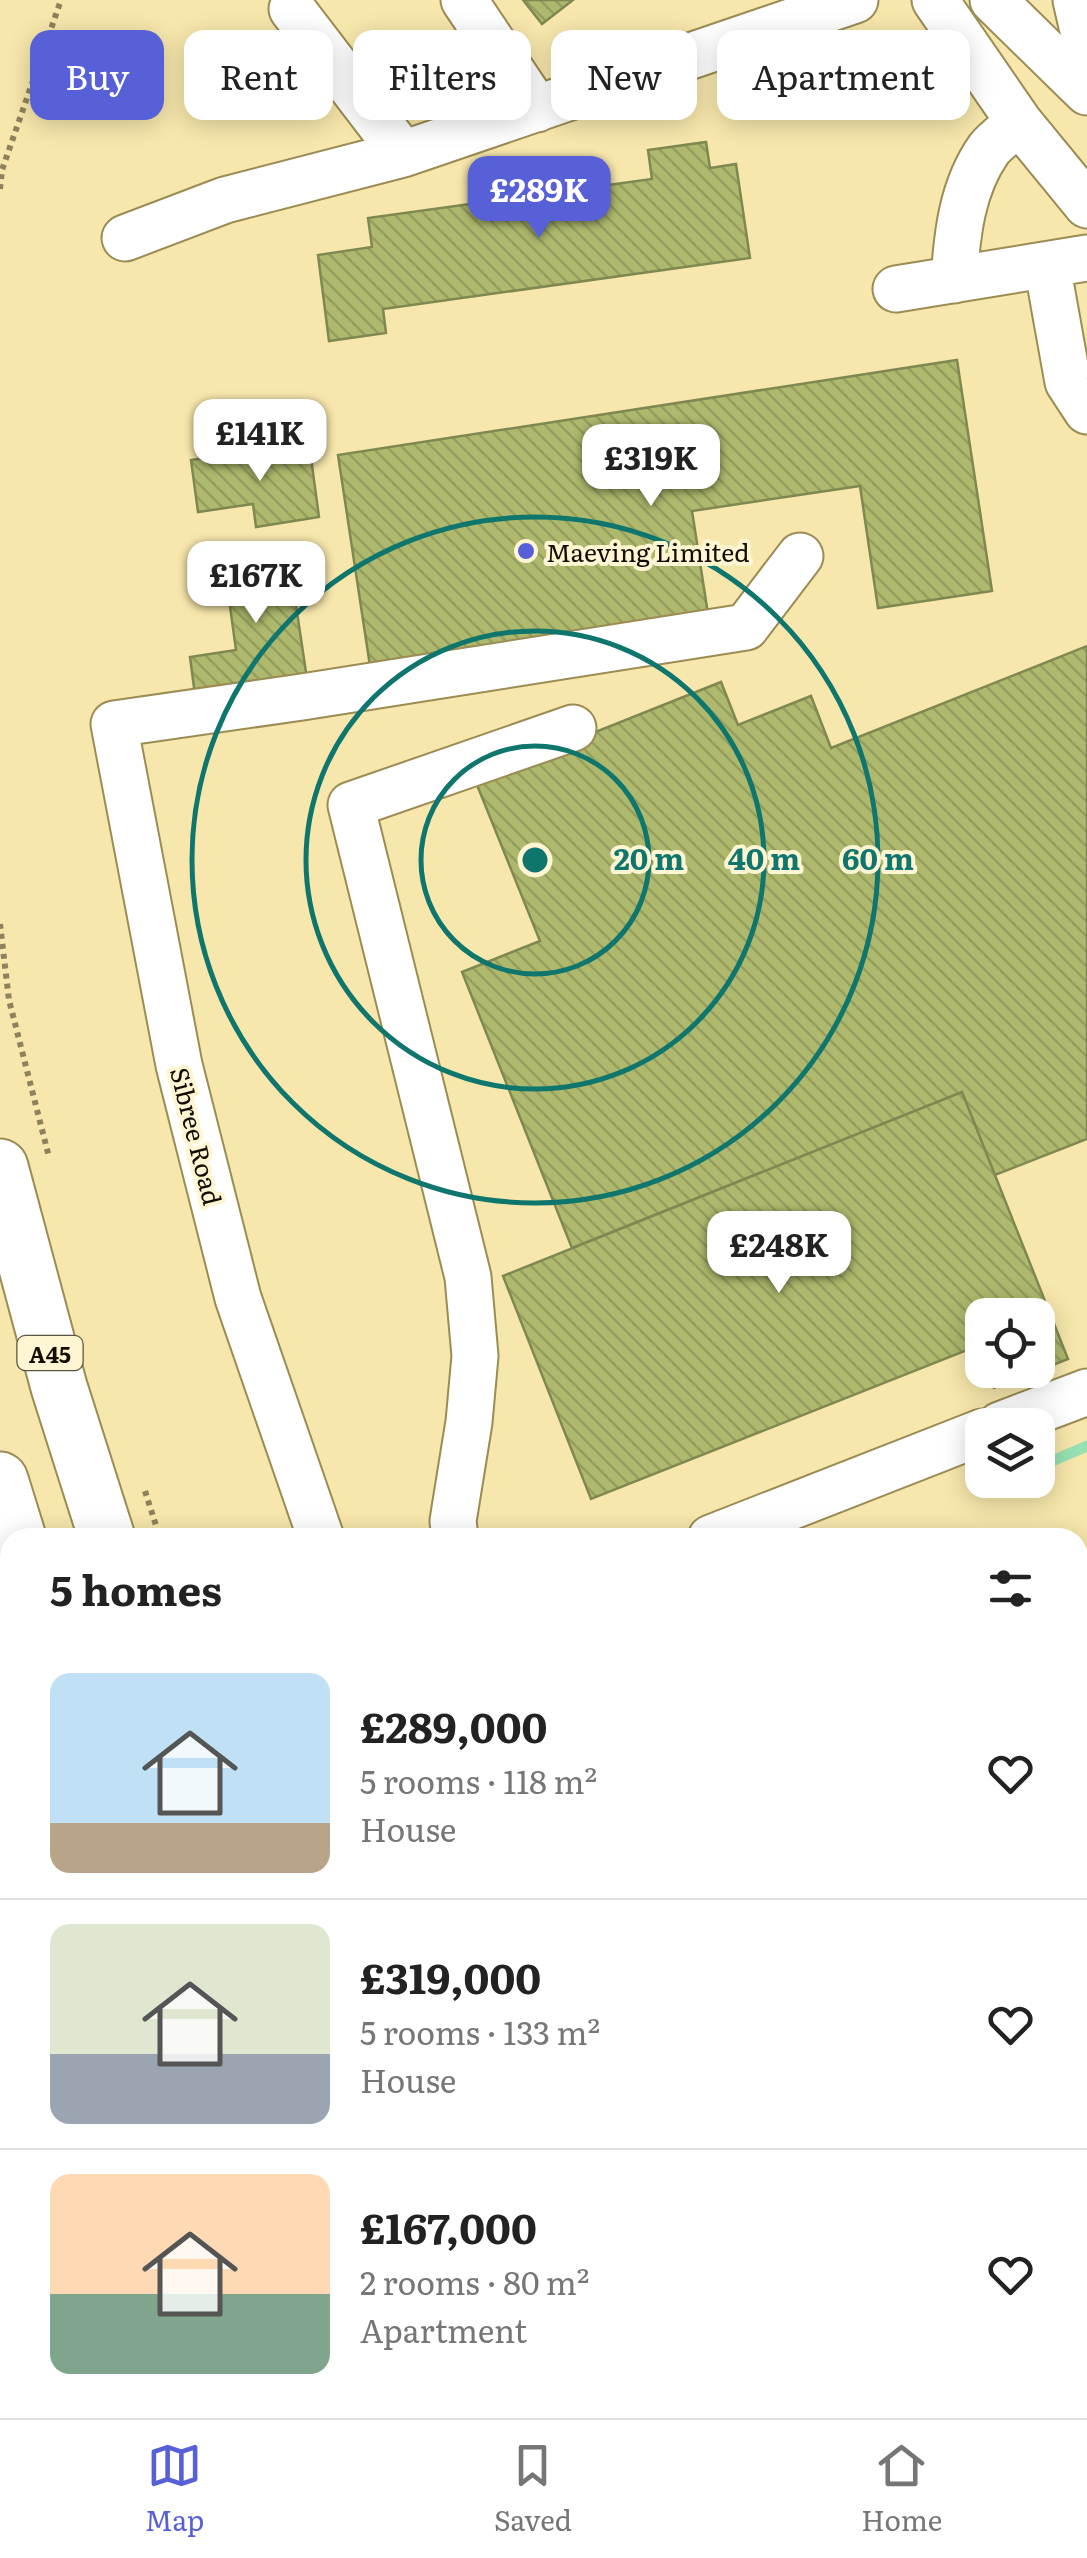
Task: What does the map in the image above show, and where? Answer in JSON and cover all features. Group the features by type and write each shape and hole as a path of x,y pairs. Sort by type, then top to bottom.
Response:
{"highway":[{"name":"A45","path":"0,1166 59,1387 104,1528"},
{"path":"0,1480 15,1528"}],"lane":[{"path":"464,0 537,109"},
{"path":"125,238 225,200 403,154 537,109 781,12 855,0"},
{"path":"936,0 1020,122 1087,205"},
{"path":"993,0 1087,92"},
{"path":"1076,0 1087,48"},
{"path":"292,9 403,154"},
{"path":"954,280 957,236 970,186 990,147 1020,122"},
{"path":"896,289 1067,261 1068,382 1087,411"},
{"name":"Sibree Road","path":"318,1528 238,1298 184,1085 114,724 746,627 800,556"},
{"path":"454,1528 475,1356 468,1277 351,805 573,728"},
{"path":"1045,1408 1087,1392"},
{"path":"737,1528 965,1439"}],"path":[{"path":"0,189 2,170 60,0"},
{"path":"0,924 9,1000 53,1172"},
{"path":"143,1484 157,1528"}],"building":[{"path":"523,0 573,0 542,24"},
{"path":"706,142 710,168 736,164 750,258 383,309 386,333 329,341 318,255 372,247 368,218 652,179 648,150"},
{"name":"Maeving Limited","path":"957,360 992,591 878,608 860,486 692,511 708,614 370,666 338,455"},
{"path":"309,443 319,517 256,527 253,504 198,512 191,460"},
{"path":"287,545 307,679 195,695 190,657 236,650 223,555"},
{"path":"1087,646 1087,1139 995,1175 962,1092 572,1248 462,972 540,941 475,780 721,682 738,725 811,696 831,748"},
{"path":"962,1092 1044,1298 965,1298 965,1351 591,1499 503,1276"},
{"path":"1055,1326 1068,1359 1055,1364"}],"waterway":[{"path":"1055,1460 1087,1446"}],"place":[{"name":"Maeving Limited","path":"526,551"}]}
